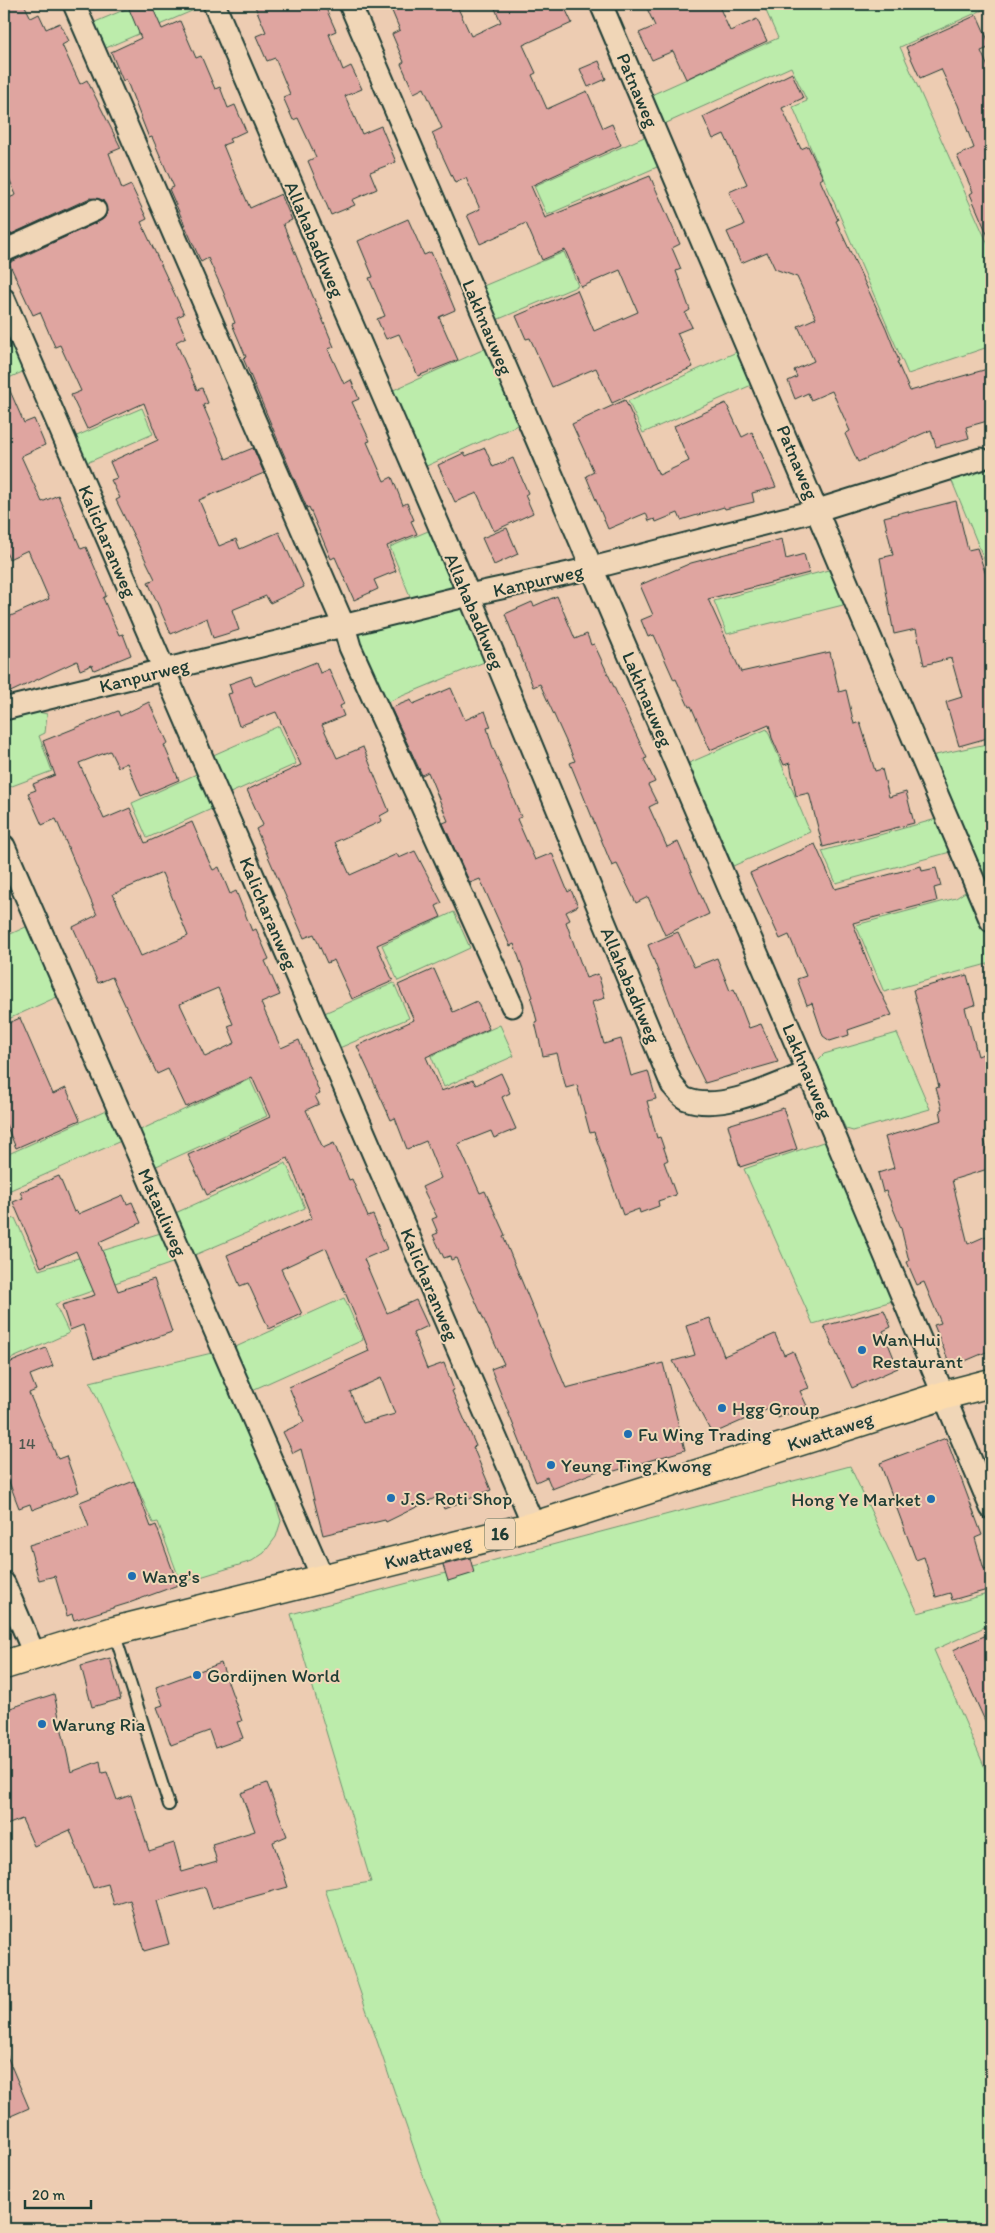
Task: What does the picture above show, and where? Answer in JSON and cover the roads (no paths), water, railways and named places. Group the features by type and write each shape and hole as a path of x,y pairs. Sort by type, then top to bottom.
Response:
{"main road":[{"name":"Kwattaweg","path":"4,1665 114,1631 534,1526 945,1395 991,1383"}],"street":[{"path":"74,4 344,626 350,647 512,1006"},
{"name":"Allahabadhweg","path":"214,4 469,595 672,1085 685,1098 714,1103 751,1094 808,1072"},
{"name":"Lakhnauweg","path":"350,4 808,1072 991,1508"},
{"name":"Patnaweg","path":"601,4 818,510 991,921"},
{"path":"4,251 95,210"},
{"name":"Kalicharanweg","path":"4,300 534,1526"},
{"name":"Kanpurweg","path":"4,709 469,595 592,568 818,510 981,459"},
{"name":"Matauliweg","path":"4,846 323,1579"},
{"path":"4,1583 35,1656"}],"lane":[{"path":"114,1631 169,1805"}],"place":[{"name":"Wan Hui Restaurant","path":"862,1350"},
{"name":"Hgg Group","path":"722,1408"},
{"name":"Fu Wing Trading","path":"628,1434"},
{"name":"Yeung Ting Kwong","path":"551,1465"},
{"name":"J.S. Roti Shop","path":"391,1498"},
{"name":"Hong Ye Market","path":"931,1499"},
{"name":"Wang's","path":"132,1576"},
{"name":"Gordijnen World","path":"197,1675"},
{"name":"Warung Ria","path":"42,1724"}]}
